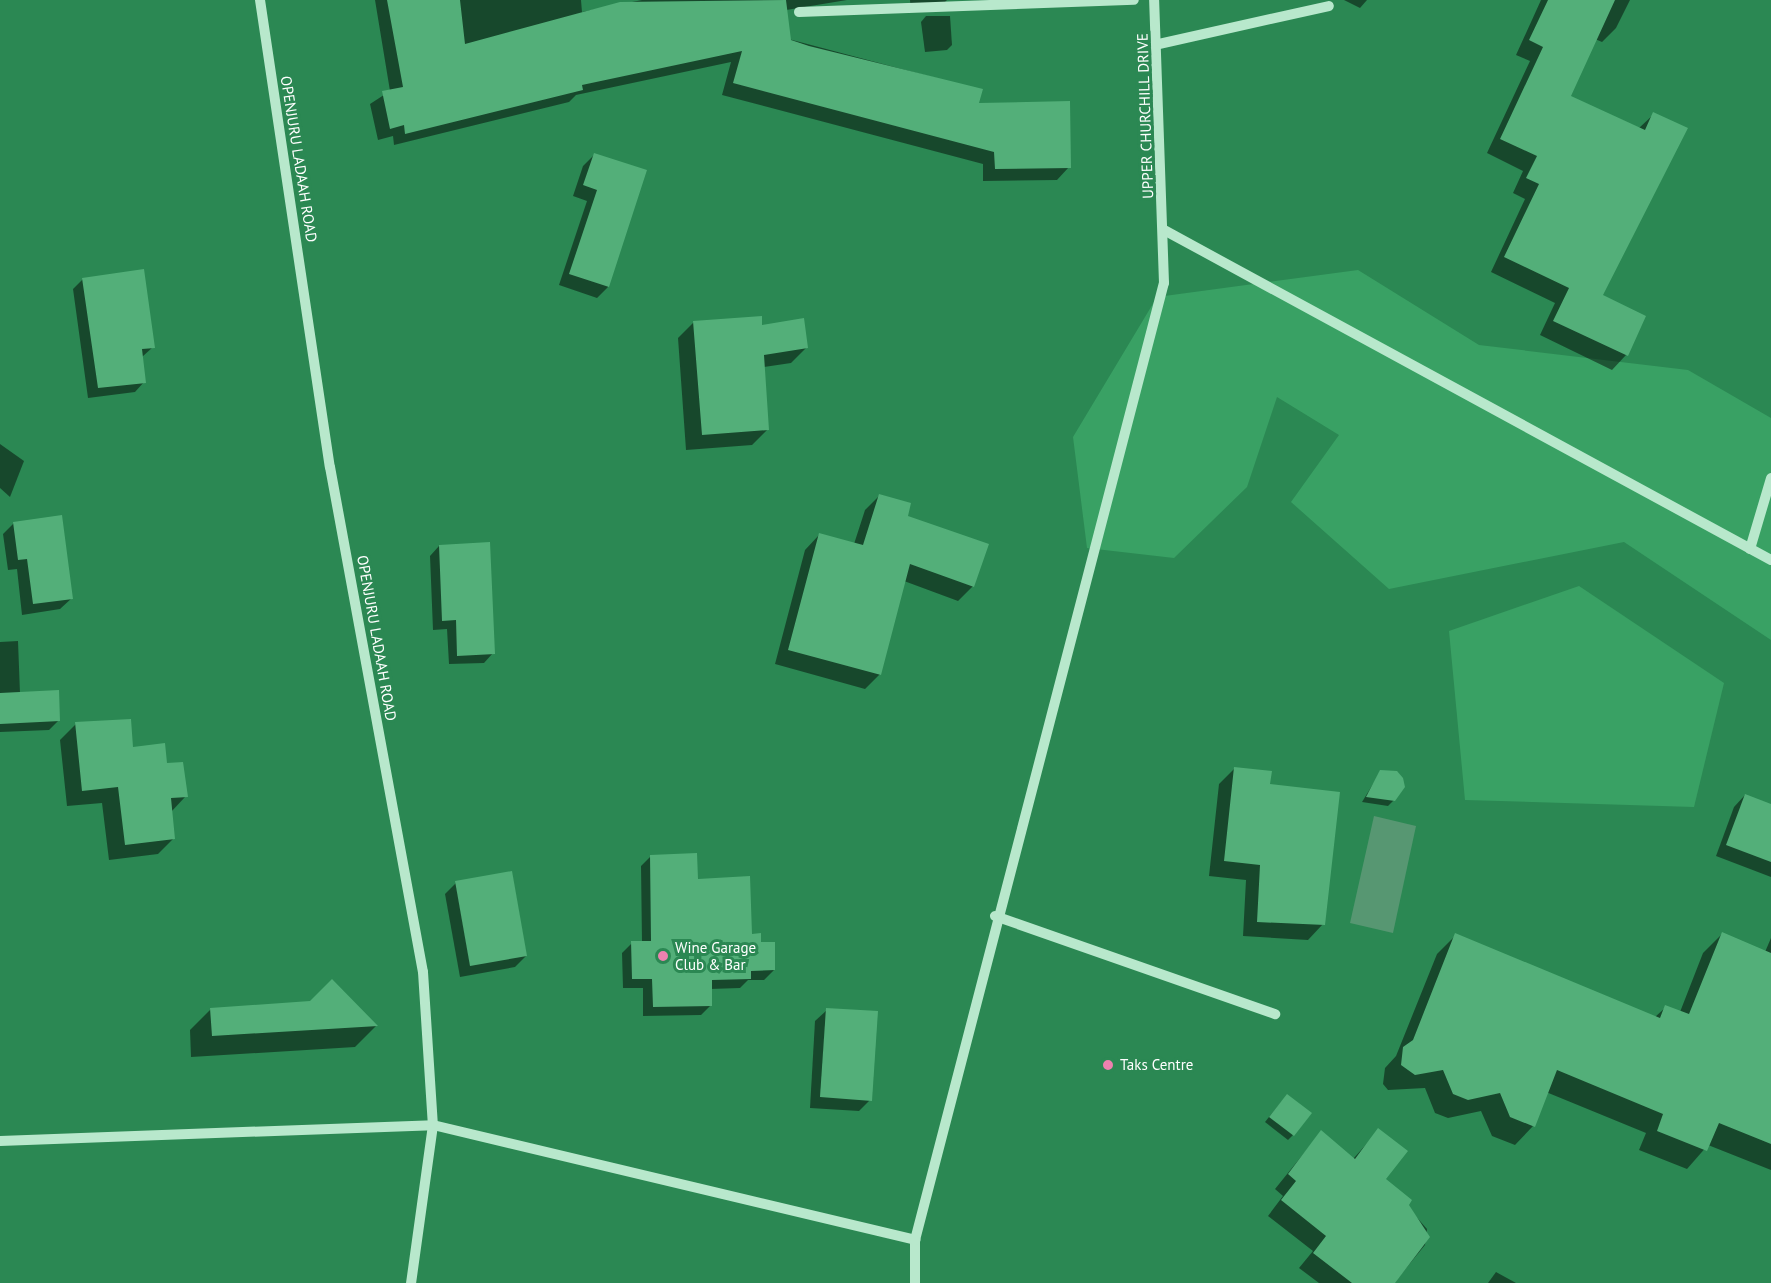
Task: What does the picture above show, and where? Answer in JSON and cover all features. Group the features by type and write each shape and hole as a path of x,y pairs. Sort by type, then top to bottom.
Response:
{"street":[{"name":"OPENJURU LADAAH ROAD","path":"260,0 330,467 423,972 433,1125 411,1283"},
{"path":"799,12 1134,0"},
{"name":"UPPER CHURCHILL DRIVE","path":"915,1283 915,1240 995,916 1164,283 1159,44 1154,0"},
{"path":"1159,44 1329,6"},
{"path":"1164,230 1771,560"},
{"path":"1750,549 1771,478"},
{"path":"995,916 1275,1014"},
{"path":"0,1141 433,1125 915,1240"}],"shaded area":[{"path":"1358,270 1479,345 1688,370 1771,418 1771,640 1624,542 1389,589 1291,502 1339,435 1277,397 1247,487 1174,558 1087,548 1073,437 1157,297"},
{"path":"1579,586 1724,683 1694,807 1465,800 1449,631"},
{"path":"1374,816 1416,826 1393,933 1350,923"}],"building":[{"path":"387,0 460,0 465,44 620,2 786,0 791,40 983,89 979,103 1070,101 1071,168 995,169 994,152 733,83 742,51 582,85 583,90 405,134 404,125 390,129 382,91 403,87"},
{"path":"1548,0 1615,0 1571,96 1645,130 1653,112 1688,128 1603,295 1646,316 1628,356 1553,321 1569,288 1504,257 1539,184 1526,178 1537,156 1500,139 1543,47 1529,40"},
{"path":"594,153 647,170 609,287 569,274 597,190 583,185"},
{"path":"144,269 155,348 142,349 146,383 98,388 82,278"},
{"path":"762,316 762,325 804,318 808,348 764,355 769,430 702,435 693,321"},
{"path":"879,494 911,503 908,516 989,544 974,587 910,564 881,675 788,650 819,533 863,545"},
{"path":"62,515 73,599 33,604 27,559 18,560 13,522"},
{"path":"490,542 495,654 457,656 456,620 442,621 439,545"},
{"path":"59,690 60,721 0,724 0,693"},
{"path":"131,719 133,747 165,743 167,763 183,762 188,797 171,798 175,839 125,845 118,787 82,791 75,722"},
{"path":"1234,767 1272,771 1270,784 1340,792 1325,925 1257,922 1260,865 1224,861"},
{"path":"1380,770 1397,771 1403,778 1405,787 1395,801 1366,797"},
{"path":"1745,794 1771,804 1771,862 1726,845"},
{"path":"697,853 698,879 750,876 752,934 761,933 761,942 775,942 775,970 751,971 751,979 712,980 712,1006 653,1007 652,979 632,979 631,941 651,941 650,855"},
{"path":"512,871 527,956 470,966 455,881"},
{"path":"1722,932 1771,953 1771,1144 1719,1123 1707,1151 1657,1131 1663,1114 1557,1070 1535,1127 1510,1117 1500,1093 1468,1100 1453,1094 1443,1070 1415,1075 1401,1065 1403,1047 1413,1040 1455,933 1660,1018 1665,1005 1689,1014"},
{"path":"332,979 378,1026 212,1036 210,1008 310,1001"},
{"path":"826,1008 878,1011 872,1101 820,1097"},
{"path":"1287,1094 1312,1113 1294,1136 1269,1117"},
{"path":"1378,1128 1408,1151 1386,1179 1412,1200 1409,1205 1430,1237 1395,1283 1352,1283 1313,1253 1326,1236 1281,1200 1296,1181 1288,1174 1321,1130 1355,1159"}],"place":[{"name":"Wine Garage Club & Bar","path":"663,956"},
{"name":"Taks Centre","path":"1108,1065"}]}
